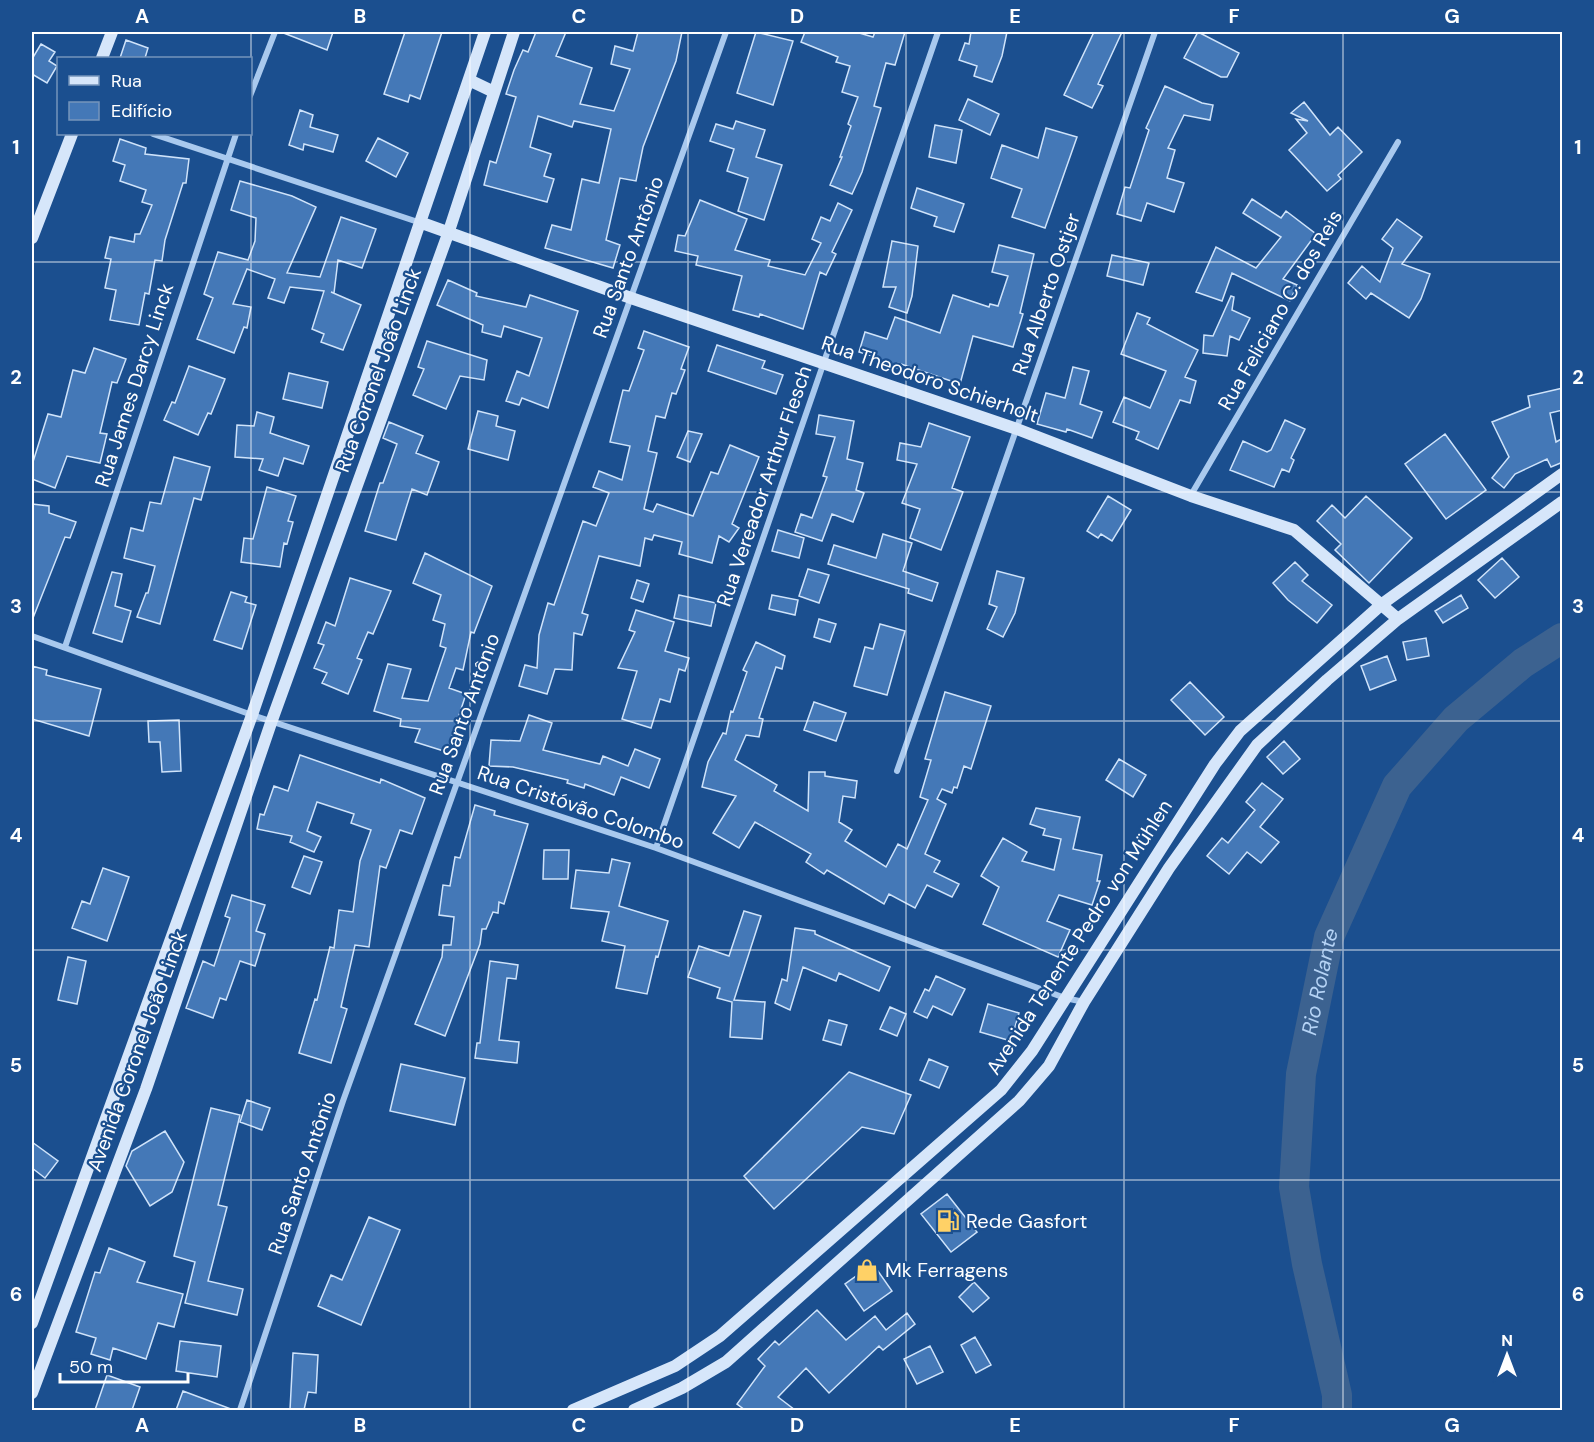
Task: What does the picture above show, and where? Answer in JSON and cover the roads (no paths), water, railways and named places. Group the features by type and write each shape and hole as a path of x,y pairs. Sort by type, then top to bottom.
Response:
{"main road":[{"path":"102,57 112,32"},
{"name":"Rua Coronel João Linck","path":"252,715 422,223 485,32"},
{"name":"Rua Coronel João Linck","path":"272,720 448,234 514,32"},
{"path":"469,80 494,92"},
{"path":"32,238 72,135"},
{"name":"Rua Theodoro Schierholt","path":"422,223 632,298 1017,429 1191,496 1294,530 1398,619"},
{"name":"Avenida Tenente Pedro von Mühlen","path":"573,1410 675,1366 720,1336 1001,1090 1032,1051 1215,764 1240,732 1382,604 1563,474"},
{"name":"Avenida Tenente Pedro von Mühlen","path":"634,1410 682,1388 726,1362 1019,1101 1049,1066 1084,1002 1169,868 1257,745 1327,680 1398,619 1563,502"},
{"name":"Avenida Coronel João Linck","path":"32,1323 252,715"},
{"name":"Avenida Coronel João Linck","path":"32,1393 147,1089 272,720"},
{"path":"885,1191 902,1206"}],"street":[{"path":"252,91 275,32"},
{"name":"Rua Santo Antônio","path":"240,1410 343,1101 726,32"},
{"name":"Rua Vereador Arthur Flesch","path":"656,848 938,32"},
{"name":"Rua Alberto Ostjer","path":"897,771 1155,32"},
{"path":"156,135 422,223"},
{"name":"Rua James Darcy Linck","path":"64,647 236,135"},
{"name":"Rua Feliciano C. dos Reis","path":"1191,496 1398,142"},
{"name":"Rua Cristóvão Colombo","path":"32,636 252,715 656,848 1065,998 1084,1002"}],"waterway":[{"name":"Rio Rolante","path":"1337,1410 1337,1395 1307,1264 1294,1187 1301,1074 1329,937 1397,786 1456,719 1523,663 1562,638"}],"place":[{"name":"Rede Gasfort","path":"948,1221"},
{"name":"Mk Ferragens","path":"867,1270"}]}
